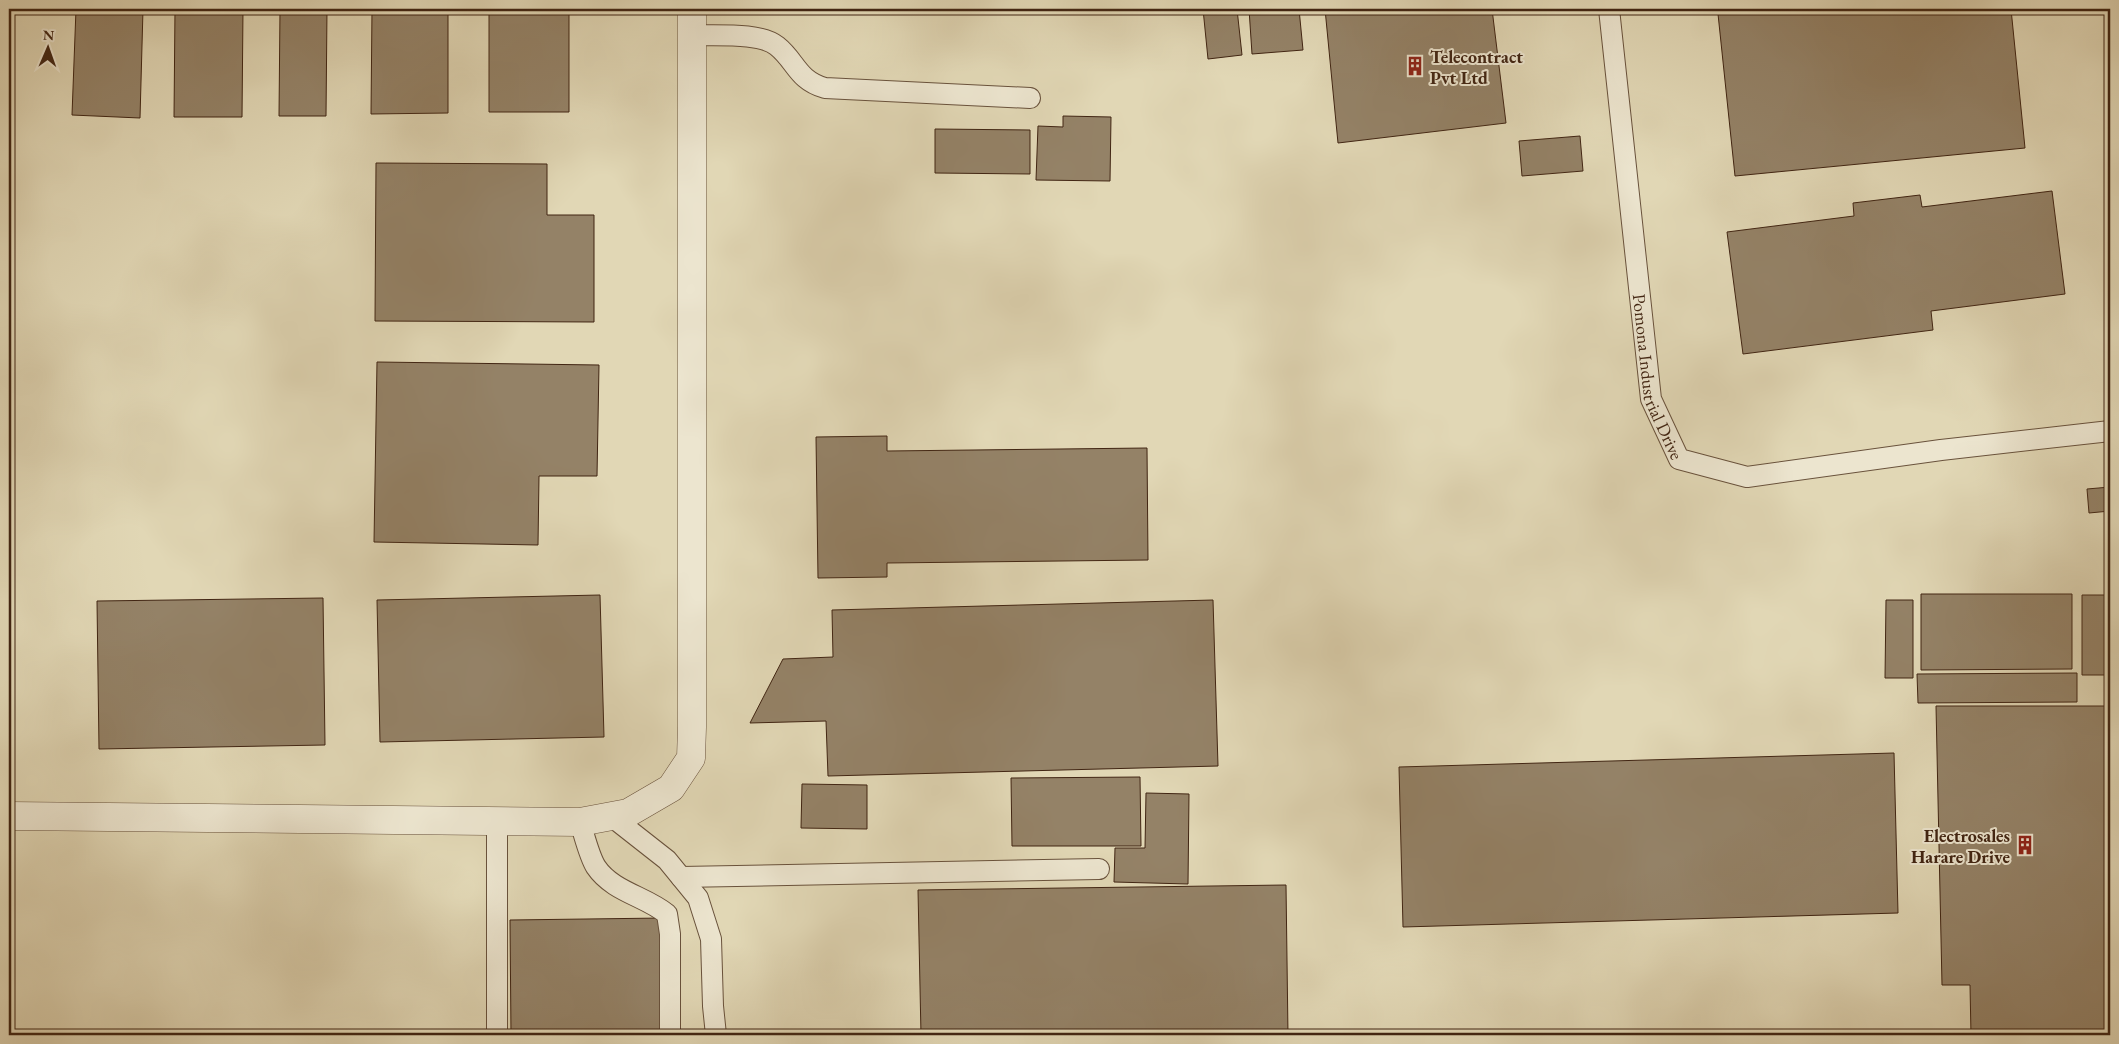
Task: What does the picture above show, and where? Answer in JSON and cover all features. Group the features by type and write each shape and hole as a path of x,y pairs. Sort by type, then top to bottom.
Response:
{"street":[{"path":"9,816 580,822 628,812 671,788 690,758 693,22"}],"lane":[{"name":"Pomona Industrial Drive","path":"1610,9 1651,399 1679,459 1746,477 1942,450 2110,431"},
{"path":"693,22 763,38 777,46 801,75 815,85 825,88 1030,98"},
{"path":"611,816 668,860 698,898 711,939 712,1006 716,1035"},
{"path":"497,821 497,1035"},
{"path":"580,822 595,866 613,884 656,905 667,914 670,934 670,1035"},
{"path":"681,877 1098,869"}],"building":[{"path":"76,9 143,9 140,118 72,115"},
{"path":"175,9 243,9 242,117 174,117"},
{"path":"280,9 327,9 326,116 279,116"},
{"path":"372,9 448,9 448,113 371,114"},
{"path":"489,9 569,9 569,112 489,112"},
{"path":"1203,9 1237,9 1242,55 1208,59"},
{"path":"1249,9 1299,9 1303,50 1252,54"},
{"name":"Telecontract Pvt Ltd","path":"1325,9 1492,9 1506,123 1338,143"},
{"path":"1765,9 2011,9 2025,148 1735,176 1718,14"},
{"path":"1063,116 1111,117 1110,181 1036,180 1038,126 1063,127"},
{"path":"935,129 1030,130 1030,174 935,173"},
{"path":"1580,136 1583,171 1522,176 1519,141"},
{"path":"376,163 547,164 547,215 594,215 594,322 375,321"},
{"path":"2052,191 2065,294 1931,311 1933,330 1743,354 1727,232 1854,216 1853,203 1920,195 1922,207"},
{"path":"377,362 599,365 597,476 539,476 538,545 374,542"},
{"path":"887,436 887,451 1147,448 1148,560 887,563 887,577 818,578 816,437"},
{"path":"2110,487 2110,511 2089,513 2087,489"},
{"path":"1921,594 2072,594 2072,669 1921,670"},
{"path":"600,595 604,737 380,742 377,600"},
{"path":"2082,595 2110,595 2110,675 2082,675"},
{"path":"323,598 325,745 99,749 97,601"},
{"path":"1213,600 1218,766 828,776 826,721 750,723 783,659 833,657 832,610"},
{"path":"1886,600 1913,600 1913,678 1885,678"},
{"path":"2077,673 2077,702 1918,703 1917,674"},
{"name":"Electrosales Harare Drive","path":"1936,706 2110,706 2110,1035 1971,1035 1970,985 1942,985"},
{"path":"1894,753 1898,913 1403,927 1399,767"},
{"path":"1140,777 1141,846 1012,846 1011,778"},
{"path":"802,784 867,785 867,829 801,828"},
{"path":"1146,793 1189,794 1188,884 1114,882 1115,848 1145,848"},
{"path":"1286,885 1288,1035 921,1035 918,890"},
{"path":"663,918 664,1035 511,1035 510,920"}],"place":[{"name":"Telecontract Pvt Ltd","path":"1415,66"},
{"name":"Electrosales Harare Drive","path":"2025,845"}]}
